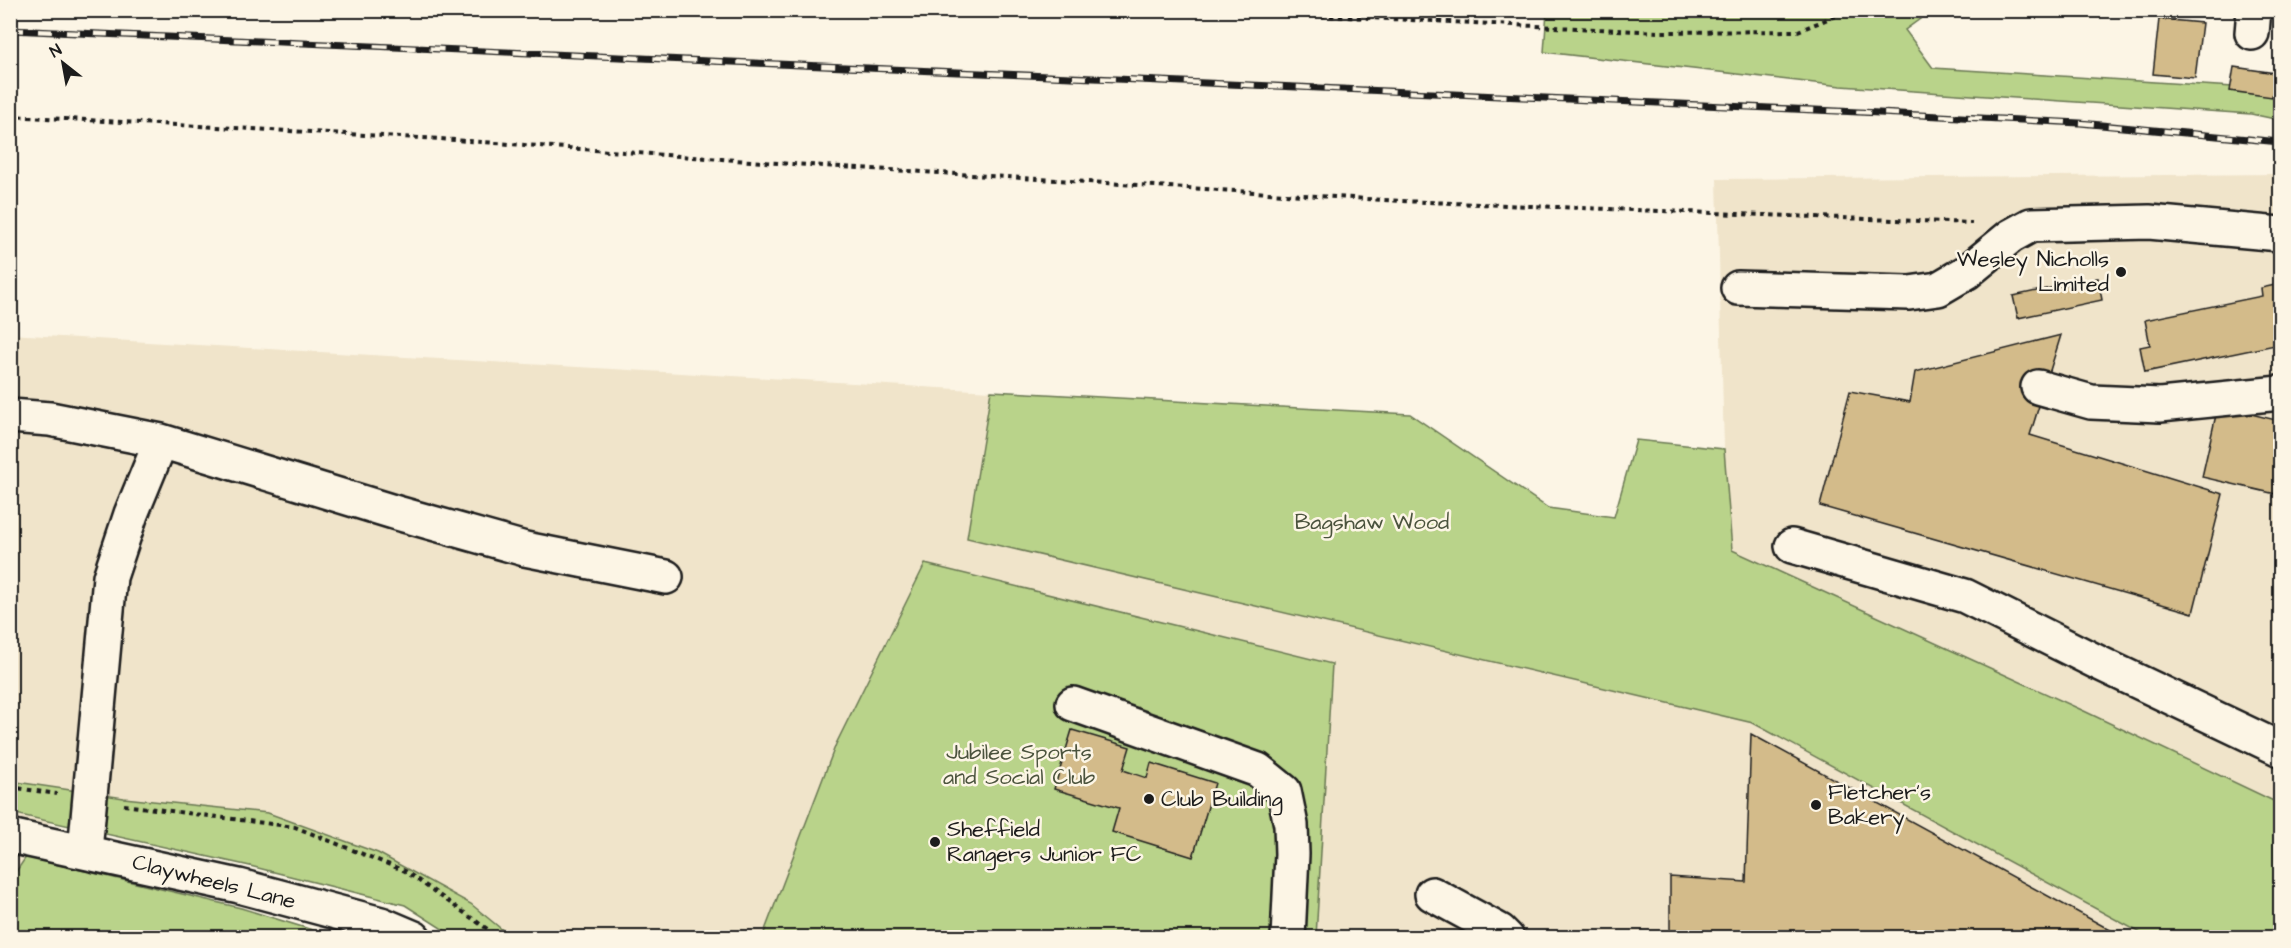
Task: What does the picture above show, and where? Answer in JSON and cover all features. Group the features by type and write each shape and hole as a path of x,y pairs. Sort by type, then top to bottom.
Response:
{"street":[{"path":"1738,288 1909,293 1938,290 1967,272 2011,236 2031,225 2149,222 2280,234"},
{"path":"2038,387 2091,402 2160,405 2280,393"},
{"path":"10,416 50,418 161,441 397,513 525,549 666,577"},
{"path":"85,851 110,577 131,514 161,441"},
{"path":"1792,546 1965,596 2280,749"},
{"path":"1073,704 1258,770 1284,791 1291,825 1292,854 1288,938"},
{"name":"Claywheels Lane","path":"10,836 85,851 294,901 381,924 414,938"},
{"path":"1432,894 1500,931 1507,938"}],"path":[{"path":"1204,10 1670,32 1798,31 1850,10"},
{"path":"10,116 428,138 780,163 1401,201 1980,223 1991,224 2011,236"},
{"path":"10,787 91,801 295,827 405,871 468,913 500,938"}],"shaded area":[{"path":"2280,174 2280,804 2084,711 1732,550 1724,449 1717,179"},
{"path":"10,334 991,391 967,538 1753,723 2148,937 1316,937 1332,664 925,564 836,744 762,937 511,937 471,904 378,853 268,813 124,798 11,781"},
{"path":"11,813 51,821 11,879"}],"green space":[{"path":"1547,11 1931,11 1905,30 1933,68 2280,90 2280,120 2251,114 1841,86 1544,52"},
{"name":"Bagshaw Wood","path":"991,391 1410,414 1548,508 1614,517 1636,440 1724,449 1732,550 2084,711 2280,804 2280,937 2148,937 1753,723 967,538"},
{"name":"Jubilee Sports and Social Club","path":"925,564 1332,664 1316,937 762,938 836,744"},
{"path":"10,781 124,798 268,813 378,853 471,904 511,937 455,937 405,905 250,866 11,813"},
{"path":"26,857 241,908 335,937 11,937 11,879"}],"building":[{"path":"2159,19 2202,23 2195,78 2153,74"},
{"path":"2234,67 2275,73 2272,97 2230,91"},
{"path":"2098,278 2102,300 2018,318 2013,296"},
{"path":"2280,284 2280,344 2145,372 2140,347 2150,345 2145,320 2262,296 2261,288"},
{"path":"2061,335 2030,435 2223,494 2193,613 1820,506 1850,391 1910,402 1915,372"},
{"path":"2218,406 2280,421 2280,495 2202,477"},
{"name":"Club Building","path":"1072,730 1130,747 1123,770 1147,778 1151,763 1215,783 1193,857 1112,832 1119,808 1054,789"},
{"name":"Fletcher's Bakery","path":"1751,734 2125,938 1670,938 1670,877 1746,882"}],"railway":[{"path":"10,30 1859,112 2080,123 2280,142"}],"place":[{"name":"Wesley Nicholls Limited","path":"2121,272"},
{"name":"Club Building","path":"1149,799"},
{"name":"Fletcher's Bakery","path":"1816,805"},
{"name":"Sheffield Rangers Junior FC","path":"935,842"}]}
